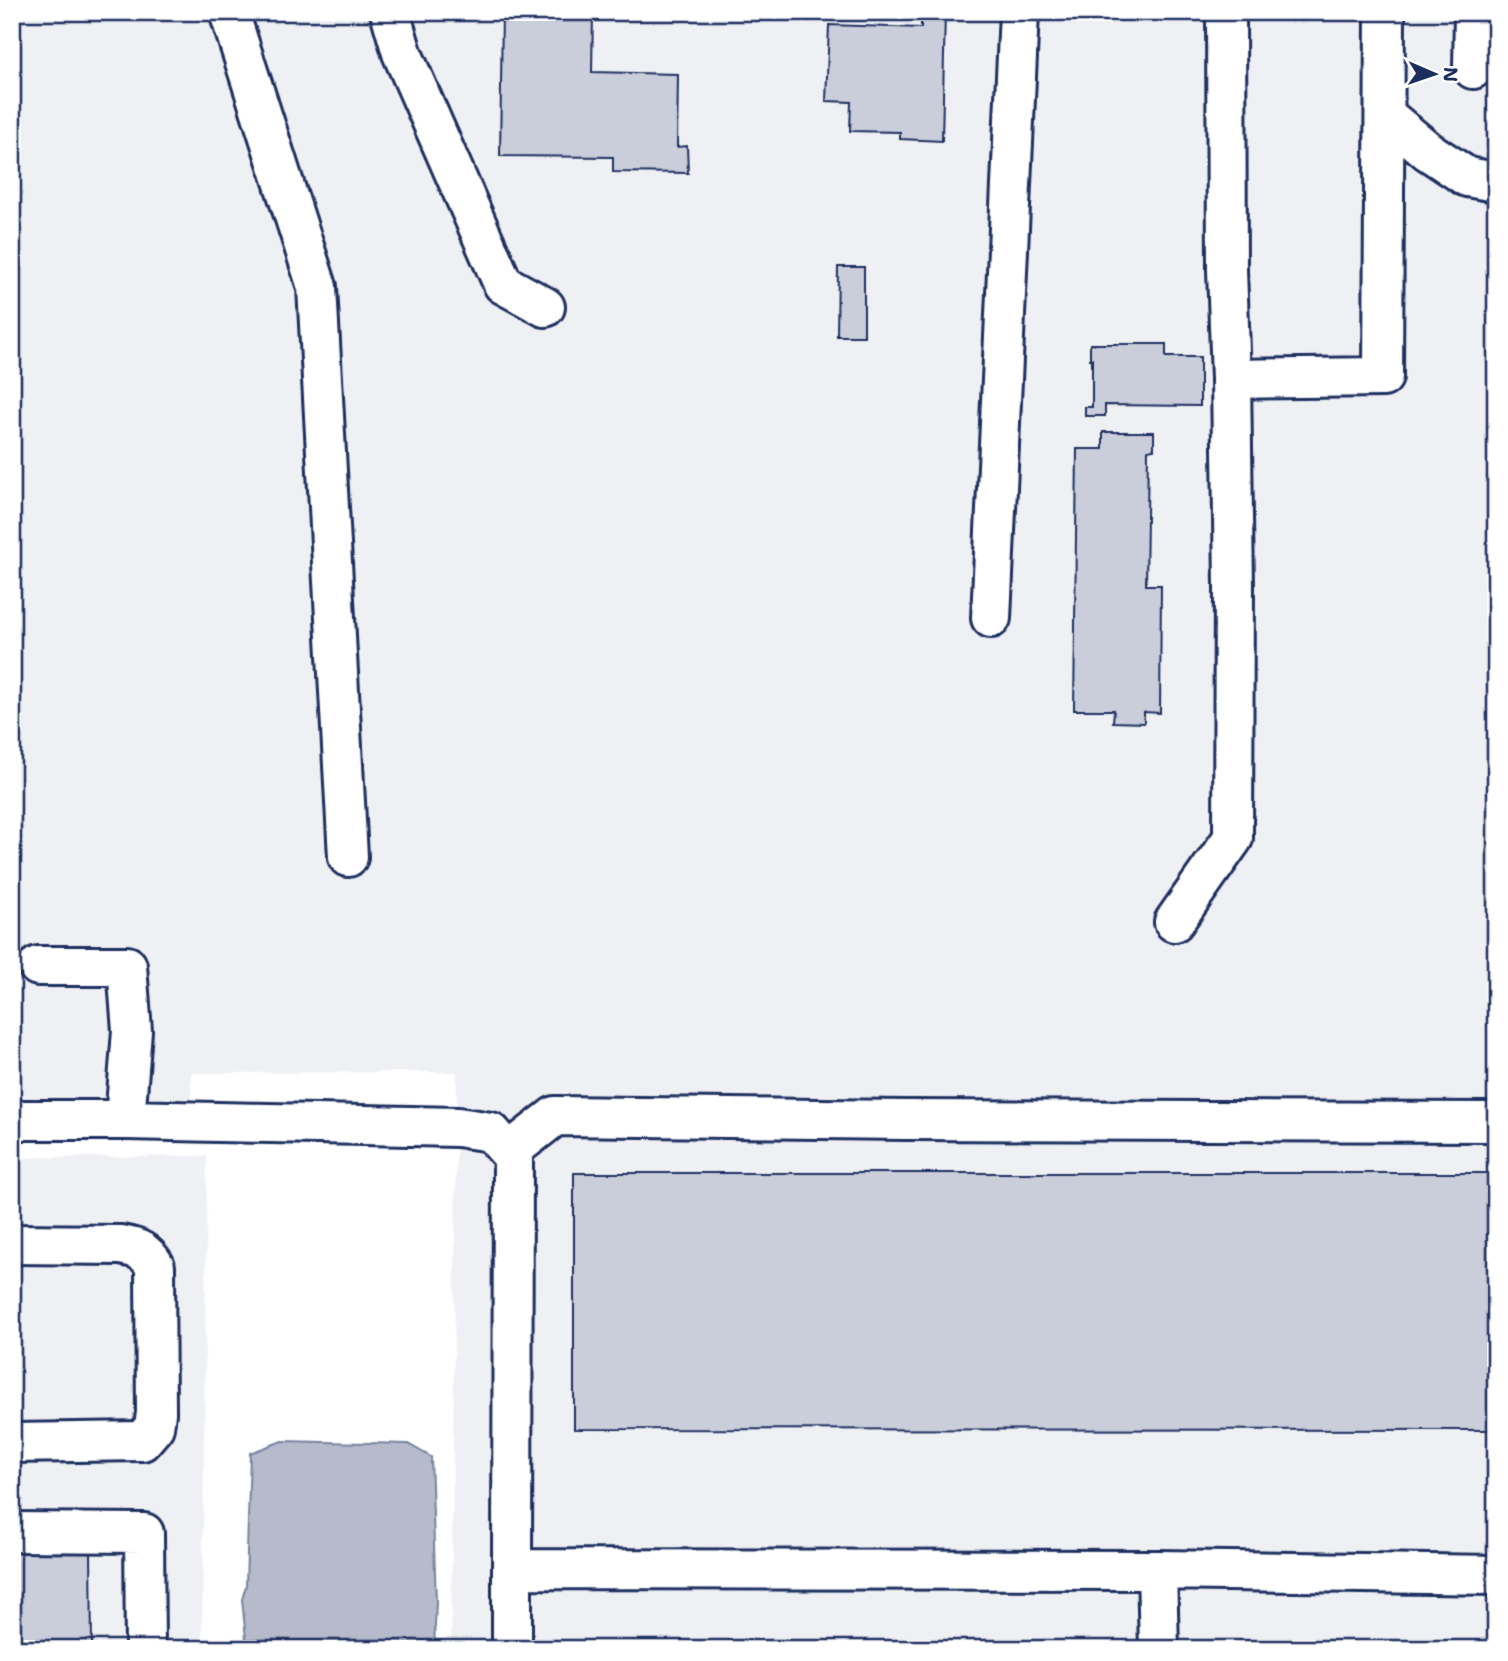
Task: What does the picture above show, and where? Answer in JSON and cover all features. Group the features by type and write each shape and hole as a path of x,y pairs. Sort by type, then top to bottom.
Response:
{"street":[{"path":"229,12 317,288 348,857"},
{"path":"390,12 402,53 503,284 545,307"},
{"path":"991,618 1019,12"},
{"path":"1174,922 1233,838 1234,586 1227,270 1226,12"},
{"path":"1231,379 1383,377 1385,12"},
{"path":"1473,69 1474,12"},
{"path":"1385,115 1428,151 1468,177 1496,183"},
{"path":"38,966 127,967 132,1031 125,1120"},
{"path":"509,1152 555,1116 1496,1122"},
{"path":"12,1120 458,1127 491,1132 513,1157 512,1649"},
{"path":"12,1244 121,1245 136,1247 148,1254 155,1266 156,1387 154,1427 142,1441 12,1443"},
{"path":"12,1532 144,1533 145,1649"},
{"path":"512,1569 1157,1570 1496,1575"},
{"path":"1157,1570 1159,1649"}],"shaded area":[{"path":"12,12 1496,12 1496,1649 451,1649 457,1072 191,1073 191,1110 12,1110"},
{"path":"207,1156 202,1649 12,1649 12,1158"}],"water":[{"path":"282,1441 408,1444 431,1457 436,1602 434,1649 247,1649 242,1599 246,1586 250,1453"}],"building":[{"path":"502,12 593,12 592,72 678,74 677,147 687,146 688,173 613,172 613,157 500,156"},
{"path":"921,12 945,12 942,141 900,139 900,132 850,131 851,102 826,101 829,25 921,28"},
{"path":"838,267 864,267 864,336 837,336"},
{"path":"1090,344 1166,344 1166,357 1200,357 1200,406 1105,405 1105,416 1085,416 1085,407 1092,407"},
{"path":"1103,432 1154,432 1154,449 1148,450 1146,585 1161,585 1160,713 1144,712 1144,723 1113,722 1114,710 1074,710 1077,449 1103,449"},
{"path":"13,893 13,977 12,977"},
{"path":"574,1173 1496,1173 1496,1430 574,1429"},
{"path":"12,1550 91,1550 92,1649 12,1649"}]}
